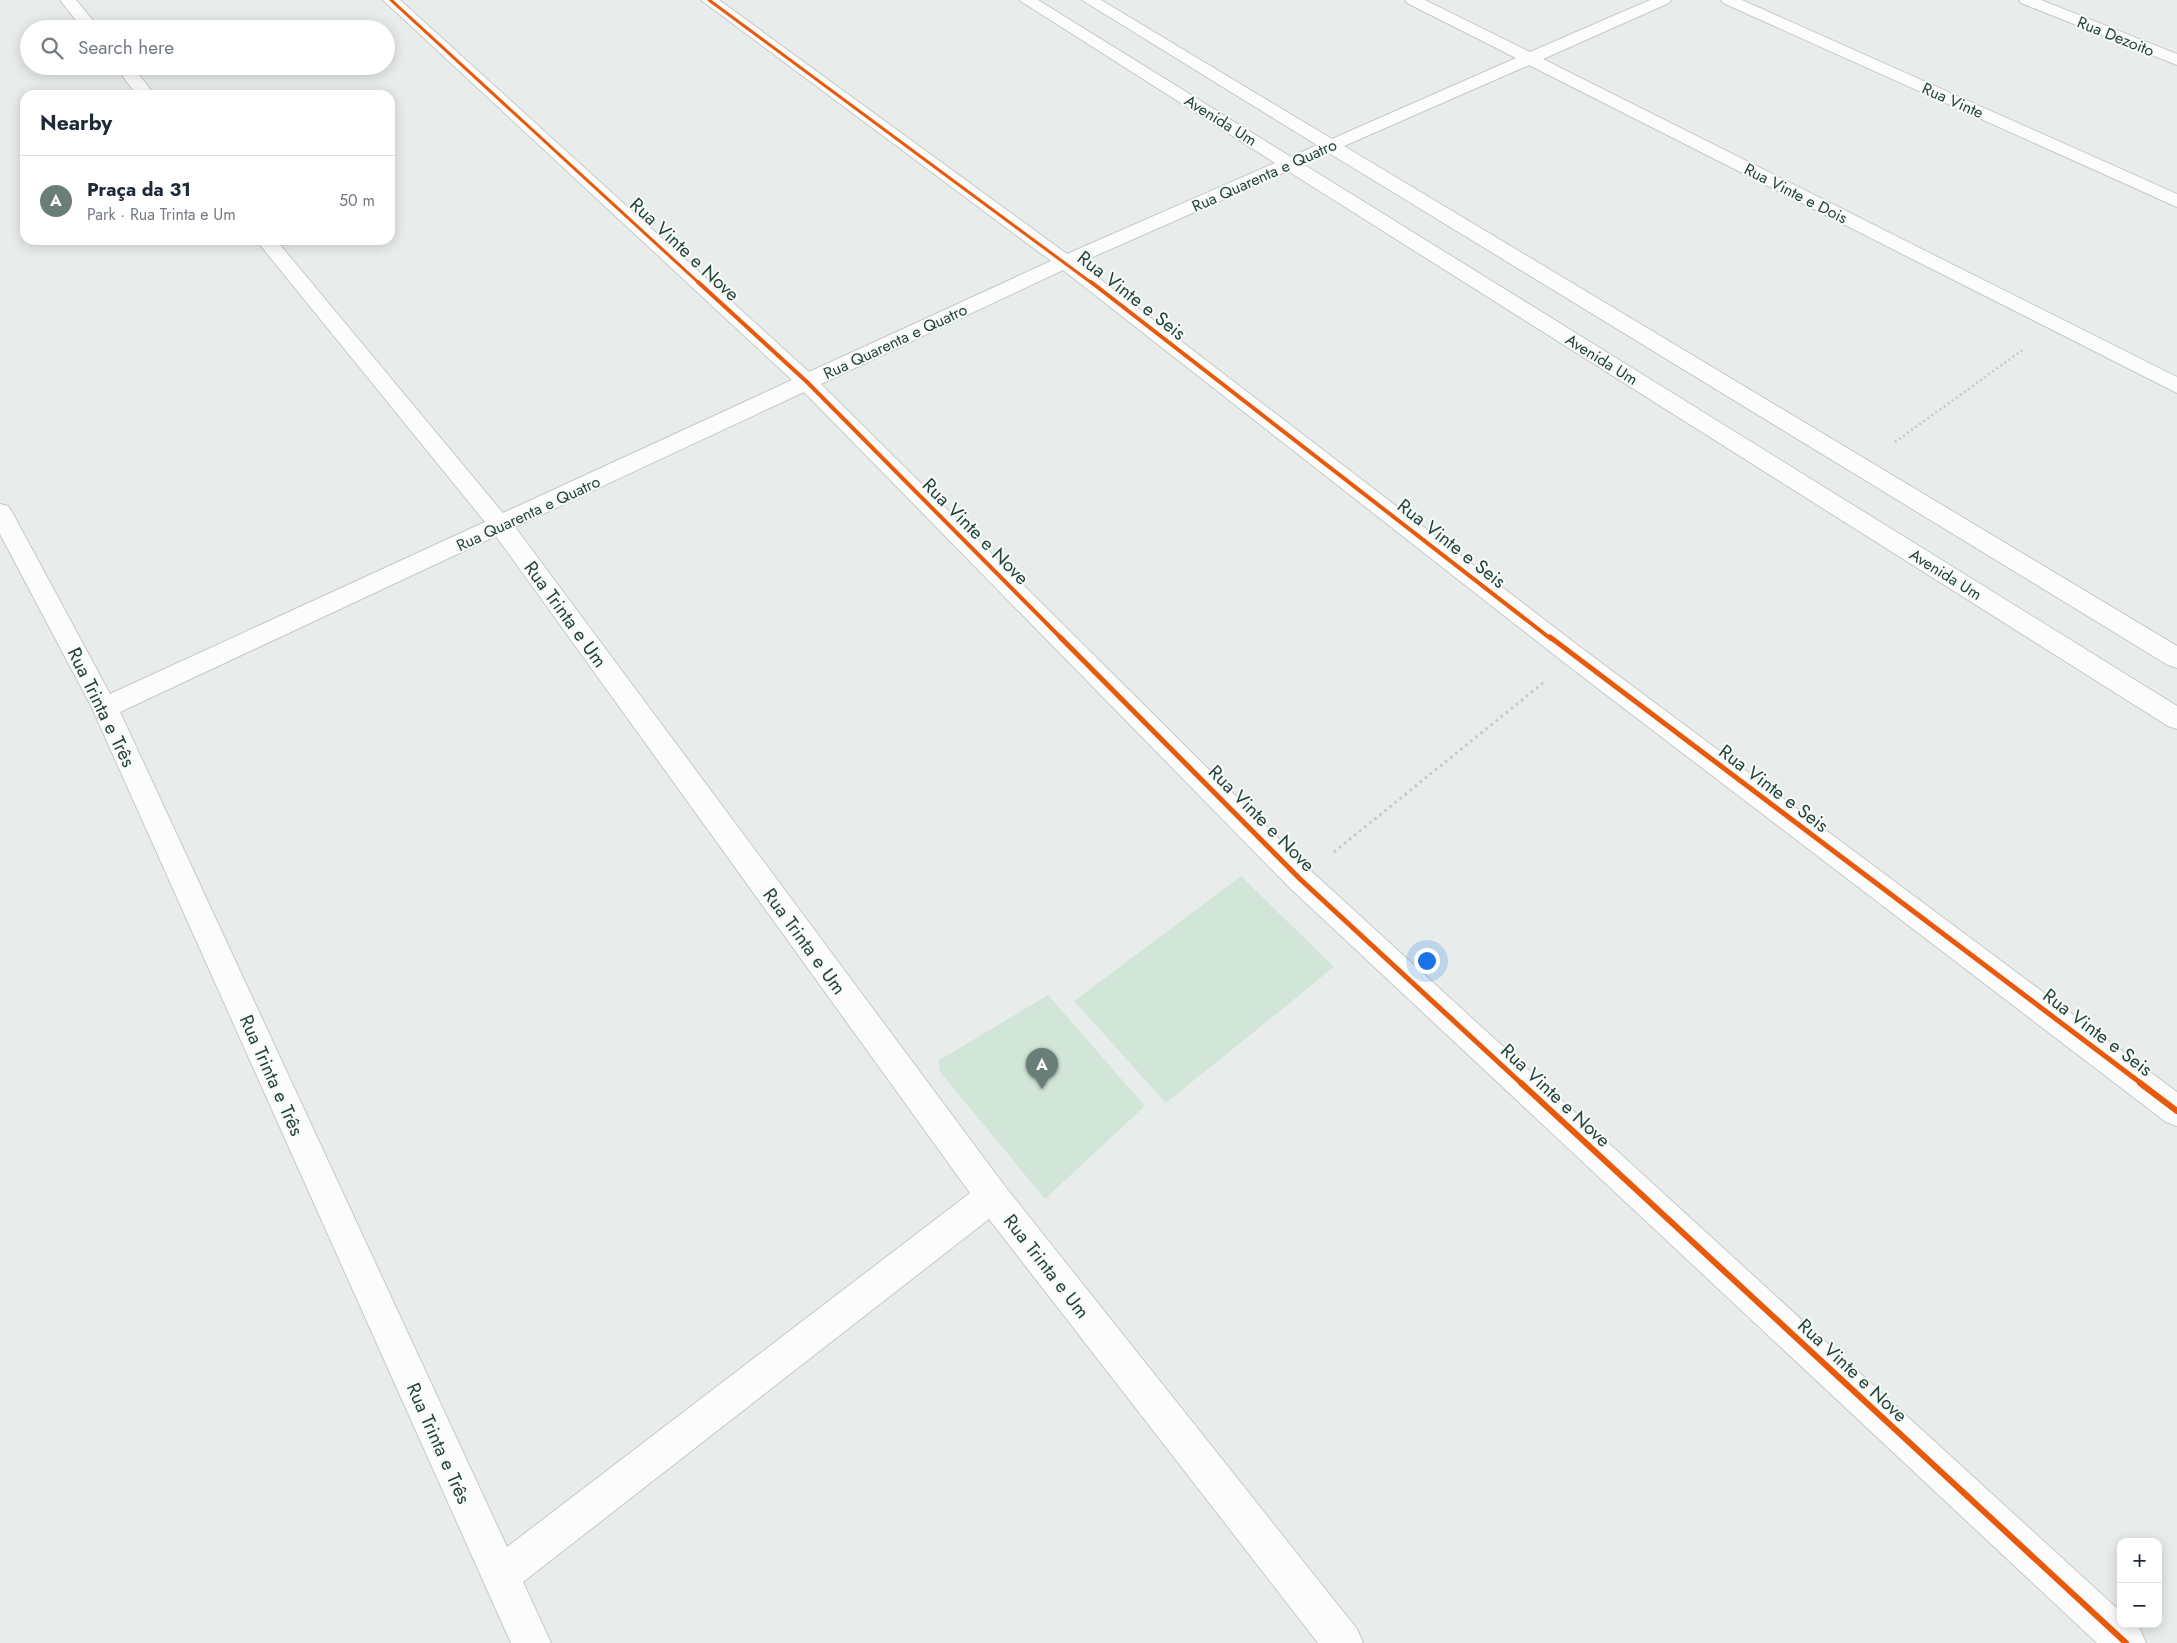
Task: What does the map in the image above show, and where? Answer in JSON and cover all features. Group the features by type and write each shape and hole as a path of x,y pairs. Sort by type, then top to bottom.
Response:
{"street":[{"path":"68,0 85,20"},
{"name":"Rua Vinte e Nove","path":"390,0 807,382 1300,879 2126,1643"},
{"name":"Rua Vinte e Seis","path":"709,0 1065,262 1575,657 2177,1111"},
{"name":"Avenida Um","path":"1027,0 2177,719"},
{"name":"Avenida Um","path":"1090,0 2177,658"},
{"name":"Rua Vinte e Dois","path":"1414,0 2177,386"},
{"name":"Rua Quarenta e Quatro","path":"106,708 501,526 1065,262 1663,0"},
{"name":"Rua Vinte","path":"1729,0 2177,200"},
{"name":"Rua Dezoito","path":"2027,0 2177,60"},
{"path":"130,75 142,90"},
{"name":"Rua Trinta e Um","path":"270,245 501,526 992,1196 1343,1643"},
{"name":"Rua Trinta e Três","path":"0,512 106,708 532,1643"},
{"path":"500,1576 992,1196"}],"path":[{"path":"1860,467 2057,325"},
{"path":"1300,879 1575,657"}],"green space":[{"path":"1241,876 1334,967 1166,1103 1074,1001"},
{"path":"1048,995 1145,1106 1045,1199 940,1072 938,1061"}],"cycle path":[{"path":"391,0 807,382 1300,879 2126,1643"},
{"path":"709,0 1065,262 1575,657 2177,1111"}],"place":[{"name":"Praça da 31","path":"1042,1089"}]}
